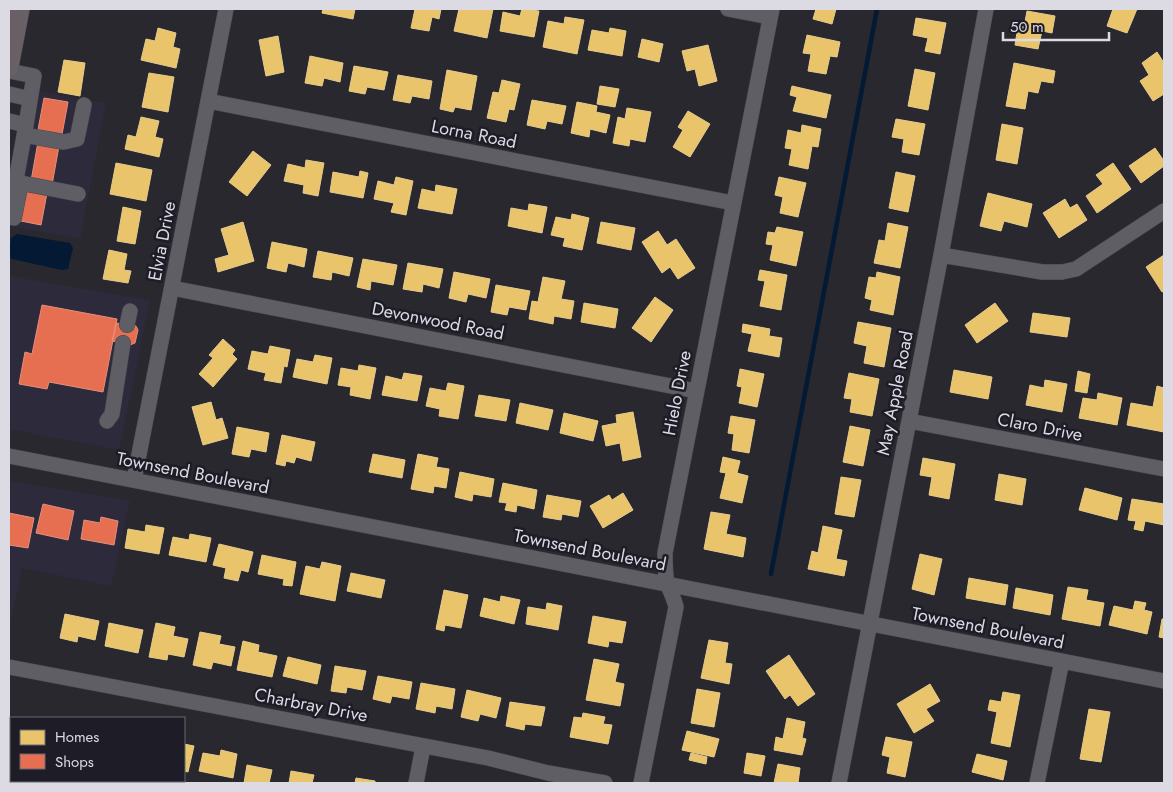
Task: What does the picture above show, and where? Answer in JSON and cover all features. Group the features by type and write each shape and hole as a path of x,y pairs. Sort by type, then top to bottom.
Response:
{"main road":[{"path":"9,69 20,9"}],"street":[{"name":"Elvia Drive","path":"134,480 226,9"},
{"path":"728,9 771,13"},
{"name":"May Apple Road","path":"839,783 941,255 986,9"},
{"name":"Hielo Drive","path":"642,783 676,607 664,568 665,553 771,13"},
{"path":"9,69 34,76 14,191 14,218 9,217"},
{"path":"9,94 30,99"},
{"name":"Lorna Road","path":"208,101 733,203"},
{"path":"9,121 25,130 64,142 78,139 84,105"},
{"path":"14,191 21,183 78,194"},
{"path":"941,255 1042,272 1062,272 1076,269 1164,211"},
{"name":"Devonwood Road","path":"172,288 696,392"},
{"path":"107,422 112,414 123,343"},
{"name":"Claro Drive","path":"909,421 1164,469"},
{"name":"Townsend Boulevard","path":"9,456 1164,681"},
{"path":"1037,783 1062,662"},
{"name":"Charbray Drive","path":"9,667 488,758 548,773 605,783"},
{"path":"416,783 423,747"}],"shaded area":[{"path":"30,90 106,103 80,239 9,226 9,199"},
{"path":"9,276 150,300 119,450 9,429"},
{"path":"9,481 130,501 111,586 22,568 9,631"}],"water":[{"path":"17,234 70,243 73,248 68,269 62,270 12,259 9,256 11,238"}],"building: Homes":[{"path":"323,9 355,9 353,19 322,13"},
{"path":"415,9 441,9 439,19 432,17 429,31 411,28"},
{"path":"459,9 493,9 487,38 454,31"},
{"path":"522,9 539,11 534,37 500,31 503,12 520,16"},
{"path":"816,9 836,9 832,24 813,19"},
{"path":"1113,9 1137,9 1127,33 1107,26"},
{"path":"1027,11 1055,16 1052,33 1042,31 1038,49 1015,45 1018,26 1024,27"},
{"path":"565,17 584,20 577,54 543,47 548,21 564,24"},
{"path":"916,18 946,23 940,54 925,51 928,38 913,35"},
{"path":"158,28 176,33 173,47 180,49 176,68 141,60 146,39 155,41"},
{"path":"610,28 626,31 622,56 588,50 592,30 609,33"},
{"path":"807,35 840,42 837,57 830,56 826,74 808,71 811,54 803,53"},
{"path":"278,36 284,72 266,76 259,40"},
{"path":"642,39 663,44 659,62 638,57"},
{"path":"708,45 717,81 699,86 695,69 687,71 682,51"},
{"path":"1157,52 1164,63 1164,94 1153,101 1140,81 1149,75 1142,63"},
{"path":"310,56 343,63 340,82 324,78 322,86 305,83"},
{"path":"64,60 85,63 80,96 58,92"},
{"path":"1014,63 1055,71 1053,83 1041,81 1038,93 1028,91 1025,109 1006,106"},
{"path":"354,66 388,72 384,90 367,87 365,94 349,91"},
{"path":"915,69 935,73 928,110 908,106"},
{"path":"447,70 477,76 471,110 455,107 453,112 440,109"},
{"path":"149,73 174,77 168,112 142,107"},
{"path":"398,75 432,81 429,99 412,96 410,103 393,100"},
{"path":"502,80 520,84 514,110 509,109 506,122 487,118 493,92 499,93"},
{"path":"600,86 619,89 615,107 597,104"},
{"path":"792,86 831,95 826,118 793,111 797,97 790,95"},
{"path":"532,100 566,106 562,124 547,121 545,129 527,125"},
{"path":"577,102 597,106 596,112 610,115 606,133 590,129 589,137 571,133"},
{"path":"627,108 651,112 645,142 630,139 629,146 613,143 618,117 625,119"},
{"path":"688,111 710,124 690,157 673,147 683,130 678,127"},
{"path":"141,117 159,121 155,137 163,139 159,157 125,149 128,135 136,137"},
{"path":"896,119 925,124 919,155 902,152 904,139 892,137"},
{"path":"1002,124 1023,128 1017,164 996,160"},
{"path":"802,125 821,129 818,147 812,146 808,169 789,165 792,149 785,148 788,130 801,133"},
{"path":"1155,148 1164,161 1164,166 1141,183 1129,166"},
{"path":"253,151 271,165 247,196 229,182"},
{"path":"306,160 324,163 318,196 303,193 304,185 284,181 288,164 305,168"},
{"path":"116,163 152,170 146,201 110,194"},
{"path":"1113,163 1131,189 1097,213 1086,196 1103,184 1096,175"},
{"path":"360,171 368,173 363,198 330,192 333,172 359,177"},
{"path":"896,172 915,176 908,212 889,208"},
{"path":"396,177 413,181 406,215 391,212 394,203 374,199 378,181 394,185"},
{"path":"779,177 806,183 798,217 780,213 783,197 775,195"},
{"path":"436,185 457,189 452,214 418,208 422,189 435,192"},
{"path":"988,193 1032,204 1027,227 1004,221 1001,231 980,226"},
{"path":"1065,199 1070,208 1077,204 1087,220 1059,238 1043,213"},
{"path":"529,204 547,207 542,233 508,226 511,208 528,211"},
{"path":"123,207 141,211 135,244 117,241"},
{"path":"572,214 589,218 582,250 563,246 565,238 551,235 556,217 571,220"},
{"path":"243,222 254,261 218,272 215,259 229,255 221,229"},
{"path":"601,222 635,228 631,250 597,243"},
{"path":"888,223 908,227 900,268 874,263 879,240 885,241"},
{"path":"777,227 803,232 796,266 770,260 773,245 766,244 768,232 775,233"},
{"path":"658,231 667,245 676,239 695,268 678,279 670,267 662,273 642,242"},
{"path":"272,242 307,249 304,267 288,263 286,272 267,268"},
{"path":"109,250 127,254 124,270 131,271 128,283 103,279"},
{"path":"318,251 353,258 349,276 332,272 331,280 313,277"},
{"path":"1164,255 1164,291 1162,292 1146,267"},
{"path":"363,259 397,265 393,285 371,281 370,290 357,287"},
{"path":"408,263 443,269 439,288 423,284 422,292 403,289"},
{"path":"760,270 787,275 781,310 760,306 765,281 758,280"},
{"path":"454,272 490,279 486,298 468,294 466,302 449,298"},
{"path":"877,272 900,277 893,315 870,310 872,300 865,298 869,277 876,278"},
{"path":"543,277 565,281 561,299 574,301 571,319 554,316 553,324 529,319 532,301 538,302"},
{"path":"496,285 530,291 526,310 509,307 507,315 491,312"},
{"path":"655,297 673,310 651,342 632,328"},
{"path":"584,303 618,309 615,328 581,322"},
{"path":"995,303 1008,321 977,343 965,325"},
{"path":"1033,313 1070,318 1067,337 1030,332"},
{"path":"858,322 891,328 884,367 864,363 867,346 854,343"},
{"path":"743,324 770,329 769,336 782,338 779,357 748,351 752,334 742,332"},
{"path":"223,339 235,350 232,354 237,359 213,387 199,374 213,358 209,355"},
{"path":"270,346 290,350 287,367 284,366 281,383 264,380 266,373 248,369 252,351 268,354"},
{"path":"315,355 332,358 327,384 293,377 297,359 313,362"},
{"path":"359,365 376,368 370,399 350,395 351,387 338,385 341,368 358,371"},
{"path":"740,369 764,374 757,407 739,403 742,387 737,386"},
{"path":"954,370 992,377 988,399 950,392"},
{"path":"1078,371 1090,374 1087,393 1075,391"},
{"path":"404,373 422,376 417,401 382,395 386,376 402,380"},
{"path":"849,373 879,379 872,416 850,412 852,399 844,398"},
{"path":"1045,380 1067,384 1062,412 1026,405 1030,385 1044,388"},
{"path":"448,383 464,386 458,419 439,416 440,409 426,406 430,388 446,391"},
{"path":"1157,386 1164,388 1164,432 1127,425 1131,403 1153,407"},
{"path":"1098,393 1122,398 1117,425 1079,418 1083,398 1097,400"},
{"path":"479,395 510,400 506,421 475,416"},
{"path":"211,402 216,420 222,418 228,438 203,445 192,407"},
{"path":"520,403 553,410 548,430 516,423"},
{"path":"633,412 641,457 623,461 620,443 606,446 602,426 617,423 616,415"},
{"path":"564,413 598,421 593,441 560,433"},
{"path":"731,416 755,420 749,453 732,450 734,434 728,433"},
{"path":"850,426 870,430 863,466 843,462"},
{"path":"237,427 269,433 266,452 251,449 249,457 232,454"},
{"path":"282,435 315,442 311,461 296,457 294,463 286,461 285,466 276,464"},
{"path":"373,454 405,460 402,478 369,472"},
{"path":"418,454 438,458 436,467 449,469 446,488 434,486 433,493 411,489"},
{"path":"723,457 740,461 737,473 748,476 742,503 720,498 726,473 720,472"},
{"path":"923,458 955,464 949,499 929,495 932,477 920,475"},
{"path":"460,472 494,479 491,497 473,494 472,501 455,497"},
{"path":"999,474 1026,479 1022,505 995,500"},
{"path":"841,477 861,480 854,517 835,514"},
{"path":"503,483 537,490 534,509 517,505 516,512 505,510 507,503 499,502"},
{"path":"1085,488 1122,498 1117,520 1079,510"},
{"path":"623,493 633,510 603,528 590,506 609,495 612,500"},
{"path":"547,495 581,501 578,517 562,514 561,520 543,517"},
{"path":"1132,499 1164,504 1164,525 1145,521 1143,531 1134,529 1136,521 1128,520"},
{"path":"711,512 730,515 726,534 746,538 743,557 704,549"},
{"path":"146,525 164,528 159,554 125,548 128,529 145,532"},
{"path":"823,526 842,530 836,559 847,561 844,576 808,569 812,551 818,553"},
{"path":"190,534 211,538 206,562 169,555 173,537 189,540"},
{"path":"219,544 253,552 248,572 241,570 238,581 224,578 226,568 213,565"},
{"path":"920,554 942,559 934,595 912,589"},
{"path":"262,555 296,562 292,586 283,585 284,579 258,574"},
{"path":"322,562 341,566 335,601 300,594 306,566 320,569"},
{"path":"351,573 385,580 381,598 347,591"},
{"path":"969,578 1008,585 1005,605 966,598"},
{"path":"1068,587 1088,590 1086,600 1104,603 1100,626 1062,619"},
{"path":"1016,588 1053,595 1050,615 1013,608"},
{"path":"444,590 468,595 461,628 445,625 444,631 436,629"},
{"path":"501,596 520,600 514,624 480,616 484,598 500,602"},
{"path":"1135,601 1146,603 1144,610 1152,612 1147,634 1109,625 1114,606 1133,610"},
{"path":"547,603 562,606 558,630 526,624 528,607 546,610"},
{"path":"65,614 99,621 95,640 78,636 77,642 60,638"},
{"path":"593,616 626,622 622,643 609,641 608,647 588,643"},
{"path":"1162,619 1164,619 1164,638 1159,637"},
{"path":"109,623 143,630 138,653 105,646"},
{"path":"156,623 175,627 173,636 188,639 184,657 168,654 167,660 149,657"},
{"path":"200,632 221,636 219,644 235,647 231,666 213,662 211,669 193,665"},
{"path":"709,640 728,643 725,663 732,664 729,684 701,678"},
{"path":"243,641 259,645 258,652 277,656 272,677 237,670"},
{"path":"789,655 815,694 798,706 790,695 785,699 766,671"},
{"path":"288,657 321,665 317,684 283,676"},
{"path":"594,659 619,664 615,682 624,684 620,706 586,700"},
{"path":"335,666 366,671 362,690 347,687 346,693 331,691"},
{"path":"378,676 412,682 409,699 392,696 390,703 373,699"},
{"path":"421,683 455,689 452,709 436,706 435,713 416,709"},
{"path":"930,684 940,701 926,709 934,721 914,733 897,704"},
{"path":"697,689 720,693 714,727 691,723"},
{"path":"467,690 501,698 496,718 480,714 478,721 461,717"},
{"path":"1003,692 1020,695 1010,747 991,743 997,712 988,710 990,700 1001,702"},
{"path":"510,702 545,707 541,726 525,724 524,730 506,726"},
{"path":"1089,709 1110,712 1101,762 1080,759"},
{"path":"583,713 605,717 603,724 612,725 608,744 570,737 574,717 582,718"},
{"path":"787,718 805,722 802,738 806,739 802,755 774,750 776,737 783,739"},
{"path":"687,731 719,739 714,757 682,750"},
{"path":"886,737 912,742 905,777 887,773 890,757 882,755"},
{"path":"185,744 194,746 188,772 185,771"},
{"path":"221,750 237,754 233,778 199,771 203,753 220,756"},
{"path":"691,753 707,757 706,764 689,760"},
{"path":"747,753 765,756 761,776 744,773"},
{"path":"977,754 1007,761 1003,780 972,772"},
{"path":"778,764 800,768 798,783 774,783"},
{"path":"247,765 272,770 269,783 244,783"},
{"path":"291,771 314,775 312,783 289,783"},
{"path":"356,778 375,781 375,783 355,783"}],"building: Shops":[{"path":"44,98 68,102 61,140 37,135"},
{"path":"38,142 59,146 52,185 31,181"},
{"path":"27,189 47,193 41,225 21,221"},
{"path":"42,305 117,319 103,392 49,382 47,389 19,384 25,352 32,354"},
{"path":"116,323 136,326 138,330 135,343 130,345 112,341"},
{"path":"43,504 74,511 68,540 36,533"},
{"path":"9,513 34,518 28,548 9,545"},
{"path":"101,517 118,521 114,545 81,539 84,520 100,523"}],"waterway":[{"path":"771,574 877,9"}]}
